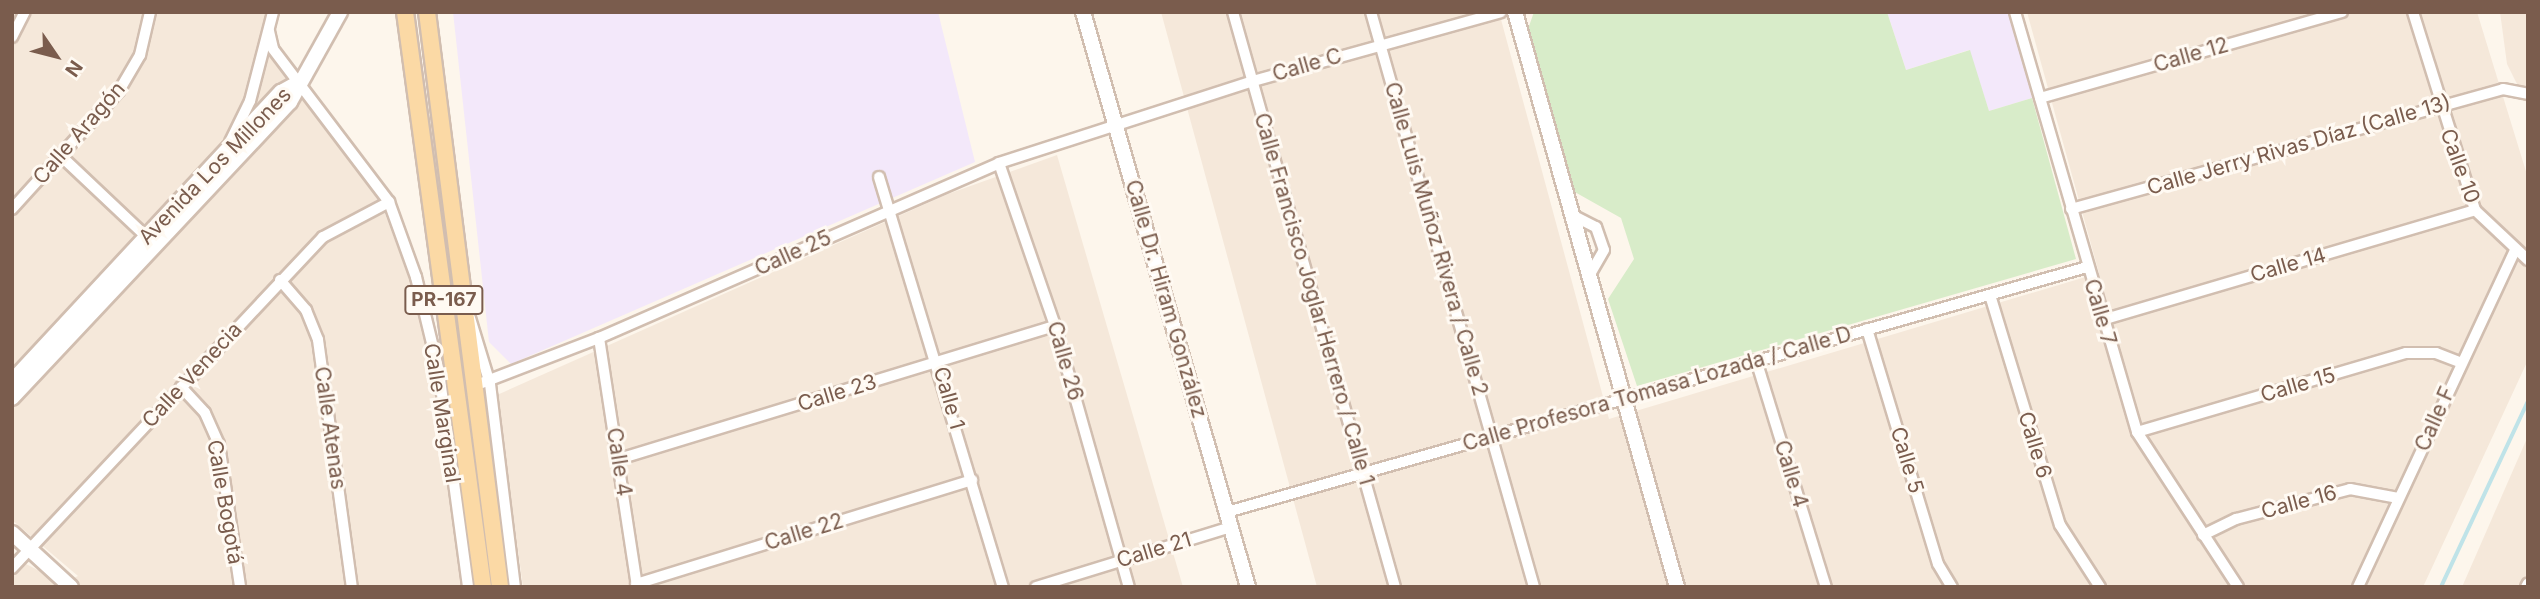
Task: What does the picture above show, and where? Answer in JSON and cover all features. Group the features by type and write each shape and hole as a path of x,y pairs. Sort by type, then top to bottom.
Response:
{"main road":[{"name":"PR-167","path":"405,12 483,587"},
{"name":"PR-167","path":"427,12 465,310 482,385 500,587"}],"street":[{"path":"12,37 25,12"},
{"name":"Calle Aragón","path":"12,209 119,91 140,55 149,12"},
{"path":"227,150 250,101 273,12"},
{"path":"299,82 340,12"},
{"name":"Calle Dr. Hiram González","path":"1083,12 1248,587"},
{"name":"Calle Francisco Joglar Herrero / Calle 1","path":"1233,12 1395,587"},
{"name":"Calle Luis Muñoz Rivera / Calle 2","path":"1371,12 1534,587"},
{"name":"Calle C","path":"1115,125 1253,81 1501,12"},
{"path":"1515,12 1678,587"},
{"name":"Calle 7","path":"2015,12 2102,320 2137,432 2238,587"},
{"name":"Calle 12","path":"2040,98 2342,12"},
{"name":"Calle 10","path":"2413,12 2439,105 2474,210 2514,252 2528,260"},
{"name":"Calle Marginal","path":"269,31 273,50 388,202 416,277 439,372 468,587"},
{"name":"Avenida Los Millones","path":"12,398 151,241 227,150 299,82"},
{"name":"Avenida Los Millones","path":"12,381 290,102 299,82"},
{"name":"Calle Jerry Rivas Díaz (Calle 13)","path":"2071,209 2439,105 2503,89 2528,94"},
{"name":"Calle 25","path":"482,385 599,338 999,163 1115,125"},
{"path":"61,156 151,241"},
{"name":"Calle 26","path":"999,163 1055,326 1129,587"},
{"name":"Calle 1","path":"879,177 893,209 1003,587"},
{"name":"Calle Venecia","path":"12,568 323,237 388,202"},
{"name":"Calle 14","path":"2102,320 2474,210"},
{"path":"1572,215 1596,227 1604,250 1590,276"},
{"name":"Calle F","path":"2358,587 2460,362 2514,252"},
{"name":"Calle Profesora Tomasa Lozada / Calle D","path":"1229,519 1363,472 2087,267"},
{"name":"Calle Atenas","path":"280,280 306,310 318,341 352,587"},
{"name":"Calle 6","path":"1990,295 2060,525 2100,587"},
{"name":"Calle 23","path":"618,459 1055,326"},
{"name":"Calle 5","path":"1867,330 1938,564 1952,587"},
{"name":"Calle 4","path":"599,338 636,585"},
{"name":"Calle 15","path":"2137,432 2406,353 2436,353 2460,362"},
{"name":"Calle 4","path":"1756,360 1826,587"},
{"path":"482,385 515,587"},
{"name":"Calle Bogotá","path":"181,387 205,413 219,444 240,587"},
{"name":"Calle 22","path":"636,585 972,480"},
{"name":"Calle 16","path":"2203,535 2236,519 2350,489 2398,498"},
{"name":"Calle 21","path":"1036,587 1121,560 1229,519"},
{"path":"12,533 71,587"}],"shaded area":[{"path":"12,12 268,12 265,25 374,185 428,327 462,587 12,587 12,576 26,564 63,583 78,576 12,520"},
{"path":"453,12 938,12 975,162 511,364 489,342"},
{"path":"1161,12 1499,12 1609,419 2099,273 2027,12 2477,12 2528,178 2528,360 2423,587 1317,587"},
{"path":"1887,12 2010,12 2032,98 1989,111 1969,50 1906,70"},
{"path":"2500,12 2528,12 2528,106 2507,64"},
{"path":"1057,155 1183,587 523,587 497,395 948,194"},
{"path":"2528,436 2528,587 2462,587"}],"green space":[{"path":"1534,12 1887,12 1906,70 1970,50 1989,111 2032,98 2076,259 1637,386 1608,299 1634,259 1621,218 1573,191 1528,29"}],"waterway":[{"path":"2441,587 2528,401"}]}
